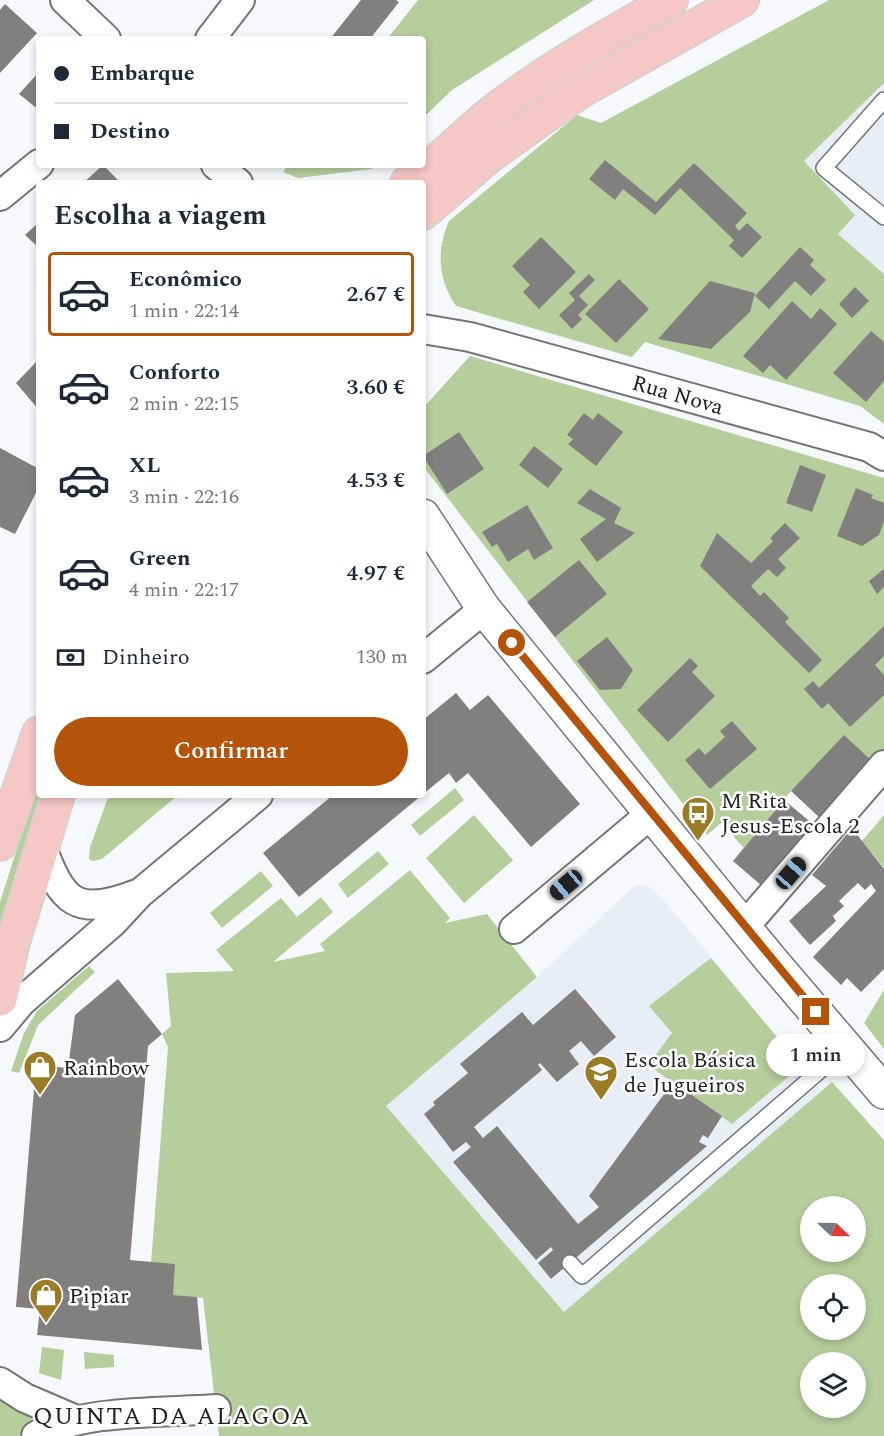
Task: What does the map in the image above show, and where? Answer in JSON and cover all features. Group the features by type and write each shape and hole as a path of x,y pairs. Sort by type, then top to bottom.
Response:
{"main road":[{"path":"426,167 499,106 607,35 671,0"},
{"path":"426,210 488,157 562,103 742,0"},
{"path":"411,180 425,168"},
{"path":"0,844 36,742"},
{"path":"0,999 13,942 57,798"}],"street":[{"path":"65,0 103,36"},
{"path":"212,36 240,0"},
{"path":"0,196 36,166"},
{"path":"220,168 234,180"},
{"path":"426,310 470,337"},
{"path":"426,330 470,337"},
{"name":"Rua Nova","path":"470,337 857,444 884,456"},
{"path":"426,521 484,609 744,927 884,1092"},
{"path":"426,657 484,609"},
{"path":"744,927 884,765"},
{"path":"0,1027 21,1002 112,923 139,894 254,798"},
{"path":"514,929 652,813"},
{"path":"41,845 58,888 68,897 90,905 110,904 139,894"},
{"path":"0,1382 25,1398 74,1419"},
{"path":"36,1436 49,1428 74,1419 216,1409"}],"lane":[{"path":"884,100 824,168 884,217"},
{"path":"570,1263 582,1276 846,1048"}],"shaded area":[{"path":"884,83 884,274 838,234 804,161"},
{"name":"Escola Básica de Jugueiros","path":"639,884 650,887 666,902 822,1091 564,1312 386,1106 537,977 633,887"}],"green space":[{"path":"418,0 594,0 452,90 426,115 426,36 389,36"},
{"path":"829,0 884,0 884,83 804,161 855,215 838,234 884,274 884,424 860,406 645,342 632,357 456,306 445,286 441,265 442,243 449,221 577,115 601,123"},
{"path":"286,168 372,168 298,178 283,172"},
{"path":"470,356 884,478 884,750 873,762 791,791 744,848 721,823 707,835 426,470 426,405"},
{"path":"36,788 36,798 40,798 0,941 0,902"},
{"path":"455,788 464,800 420,836 411,825"},
{"path":"108,798 174,798 102,859 93,861 89,859 90,847"},
{"path":"474,815 513,860 464,903 426,858"},
{"path":"884,815 884,868 862,841"},
{"path":"378,851 389,864 348,898 338,884"},
{"path":"410,870 450,918 445,923 487,914 537,977 386,1106 564,1312 832,1082 884,1140 884,1436 219,1436 203,1298 173,1295 151,1263 168,1047 162,1034 171,1026 166,973 234,971 216,950 281,898 297,917 321,897 333,912 273,962 325,951 320,944"},
{"path":"261,871 273,886 222,928 210,913"},
{"path":"711,958 801,1066 732,1124 648,1065 672,1033 649,1006"},
{"path":"89,966 95,972 38,1025 19,1073 11,1071 24,1033 37,1011"},
{"path":"884,990 884,1049 864,1023"},
{"path":"42,1347 64,1350 61,1380 39,1373"},
{"path":"84,1352 114,1355 114,1367 85,1369"},
{"path":"0,1398 44,1420 18,1436 0,1436"}],"building":[{"path":"361,0 396,0 399,2 372,36 332,36"},
{"path":"5,4 37,33 0,73 0,10"},
{"path":"36,75 36,108 19,94"},
{"path":"605,160 656,202 694,163 747,213 735,226 739,231 747,223 762,237 742,258 729,246 734,240 680,188 655,215 623,189 615,200 589,179"},
{"path":"100,168 106,168 118,180 86,180"},
{"path":"36,225 36,245 25,235"},
{"path":"541,237 576,272 539,309 523,292 530,285 512,266"},
{"path":"800,247 814,260 810,265 826,280 811,296 795,281 769,309 755,296"},
{"path":"589,274 595,280 579,296 588,305 578,315 582,319 572,329 559,315 575,300 569,293"},
{"path":"619,279 649,309 616,343 585,314"},
{"path":"710,281 755,293 750,312 711,349 658,339"},
{"path":"855,287 869,301 852,318 839,304"},
{"path":"792,301 811,319 820,308 837,324 786,380 770,365 763,373 743,356"},
{"path":"871,331 884,342 884,381 866,402 833,373"},
{"path":"36,362 36,406 16,383"},
{"path":"584,413 593,420 598,413 623,432 596,466 568,444 573,439 567,435"},
{"path":"459,432 484,469 447,494 426,461 426,454"},
{"path":"534,446 563,469 548,488 519,465"},
{"path":"0,448 36,467 36,493 15,534 0,527"},
{"path":"800,465 826,475 812,512 786,503"},
{"path":"856,488 873,495 871,498 884,503 884,521 879,535 862,546 837,536"},
{"path":"590,489 621,508 614,523 635,533 597,562 580,539 606,519 577,503"},
{"path":"527,505 553,548 534,560 528,549 508,562 497,544 492,547 482,532"},
{"path":"785,523 800,538 778,559 786,568 777,577 768,569 751,586 760,596 764,592 789,618 785,622 822,660 809,673 700,566 717,533 751,563 773,541 770,538"},
{"path":"579,560 607,594 555,637 527,602"},
{"path":"884,569 884,587 877,594 869,581"},
{"path":"884,626 884,656 875,665 884,675 884,695 850,727 828,703 822,709 804,689 813,681 819,688"},
{"path":"607,637 633,670 621,689 600,690 577,661"},
{"path":"690,658 698,666 692,672 715,696 668,742 637,710"},
{"path":"456,693 470,710 488,695 580,804 531,847 468,773 456,783 449,773 426,792 426,718"},
{"path":"732,721 757,749 710,789 685,760 699,748 705,755 725,737 720,731"},
{"path":"844,735 873,762 820,818 791,791"},
{"path":"329,798 418,798 299,897 263,853"},
{"path":"784,800 814,825 762,886 733,861"},
{"path":"852,828 884,869 884,969 861,992 847,978 841,985 813,957 876,891 871,884 865,890 858,883 839,901 844,906 833,916 836,921 810,945 789,921 826,886 812,875"},
{"path":"118,979 162,1034 148,1046 130,1260 175,1264 173,1295 197,1297 202,1350 37,1335 40,1309 16,1307 36,1065 68,1068 75,1015"},
{"path":"575,989 616,1037 594,1056 581,1041 569,1051 579,1064 557,1082 540,1063 538,1065 542,1070 474,1127 483,1138 497,1126 578,1224 599,1207 589,1196 673,1082 722,1116 708,1138 703,1135 699,1142 707,1146 551,1279 538,1263 553,1250 551,1247 536,1260 453,1162 471,1147 466,1142 453,1152 424,1114 435,1105 433,1102 468,1073 460,1064 522,1012 533,1025"}],"place":[{"name":"M Rita Jesus-Escola 2","path":"698,842"},
{"name":"Rainbow","path":"40,1096"},
{"name":"Escola Básica de Jugueiros","path":"601,1101"},
{"name":"Pipiar","path":"46,1324"}],"district":[{"name":"QUINTA DA ALAGOA","path":"172,1416"}],"route":[{"path":"512,643 816,1012"}]}
